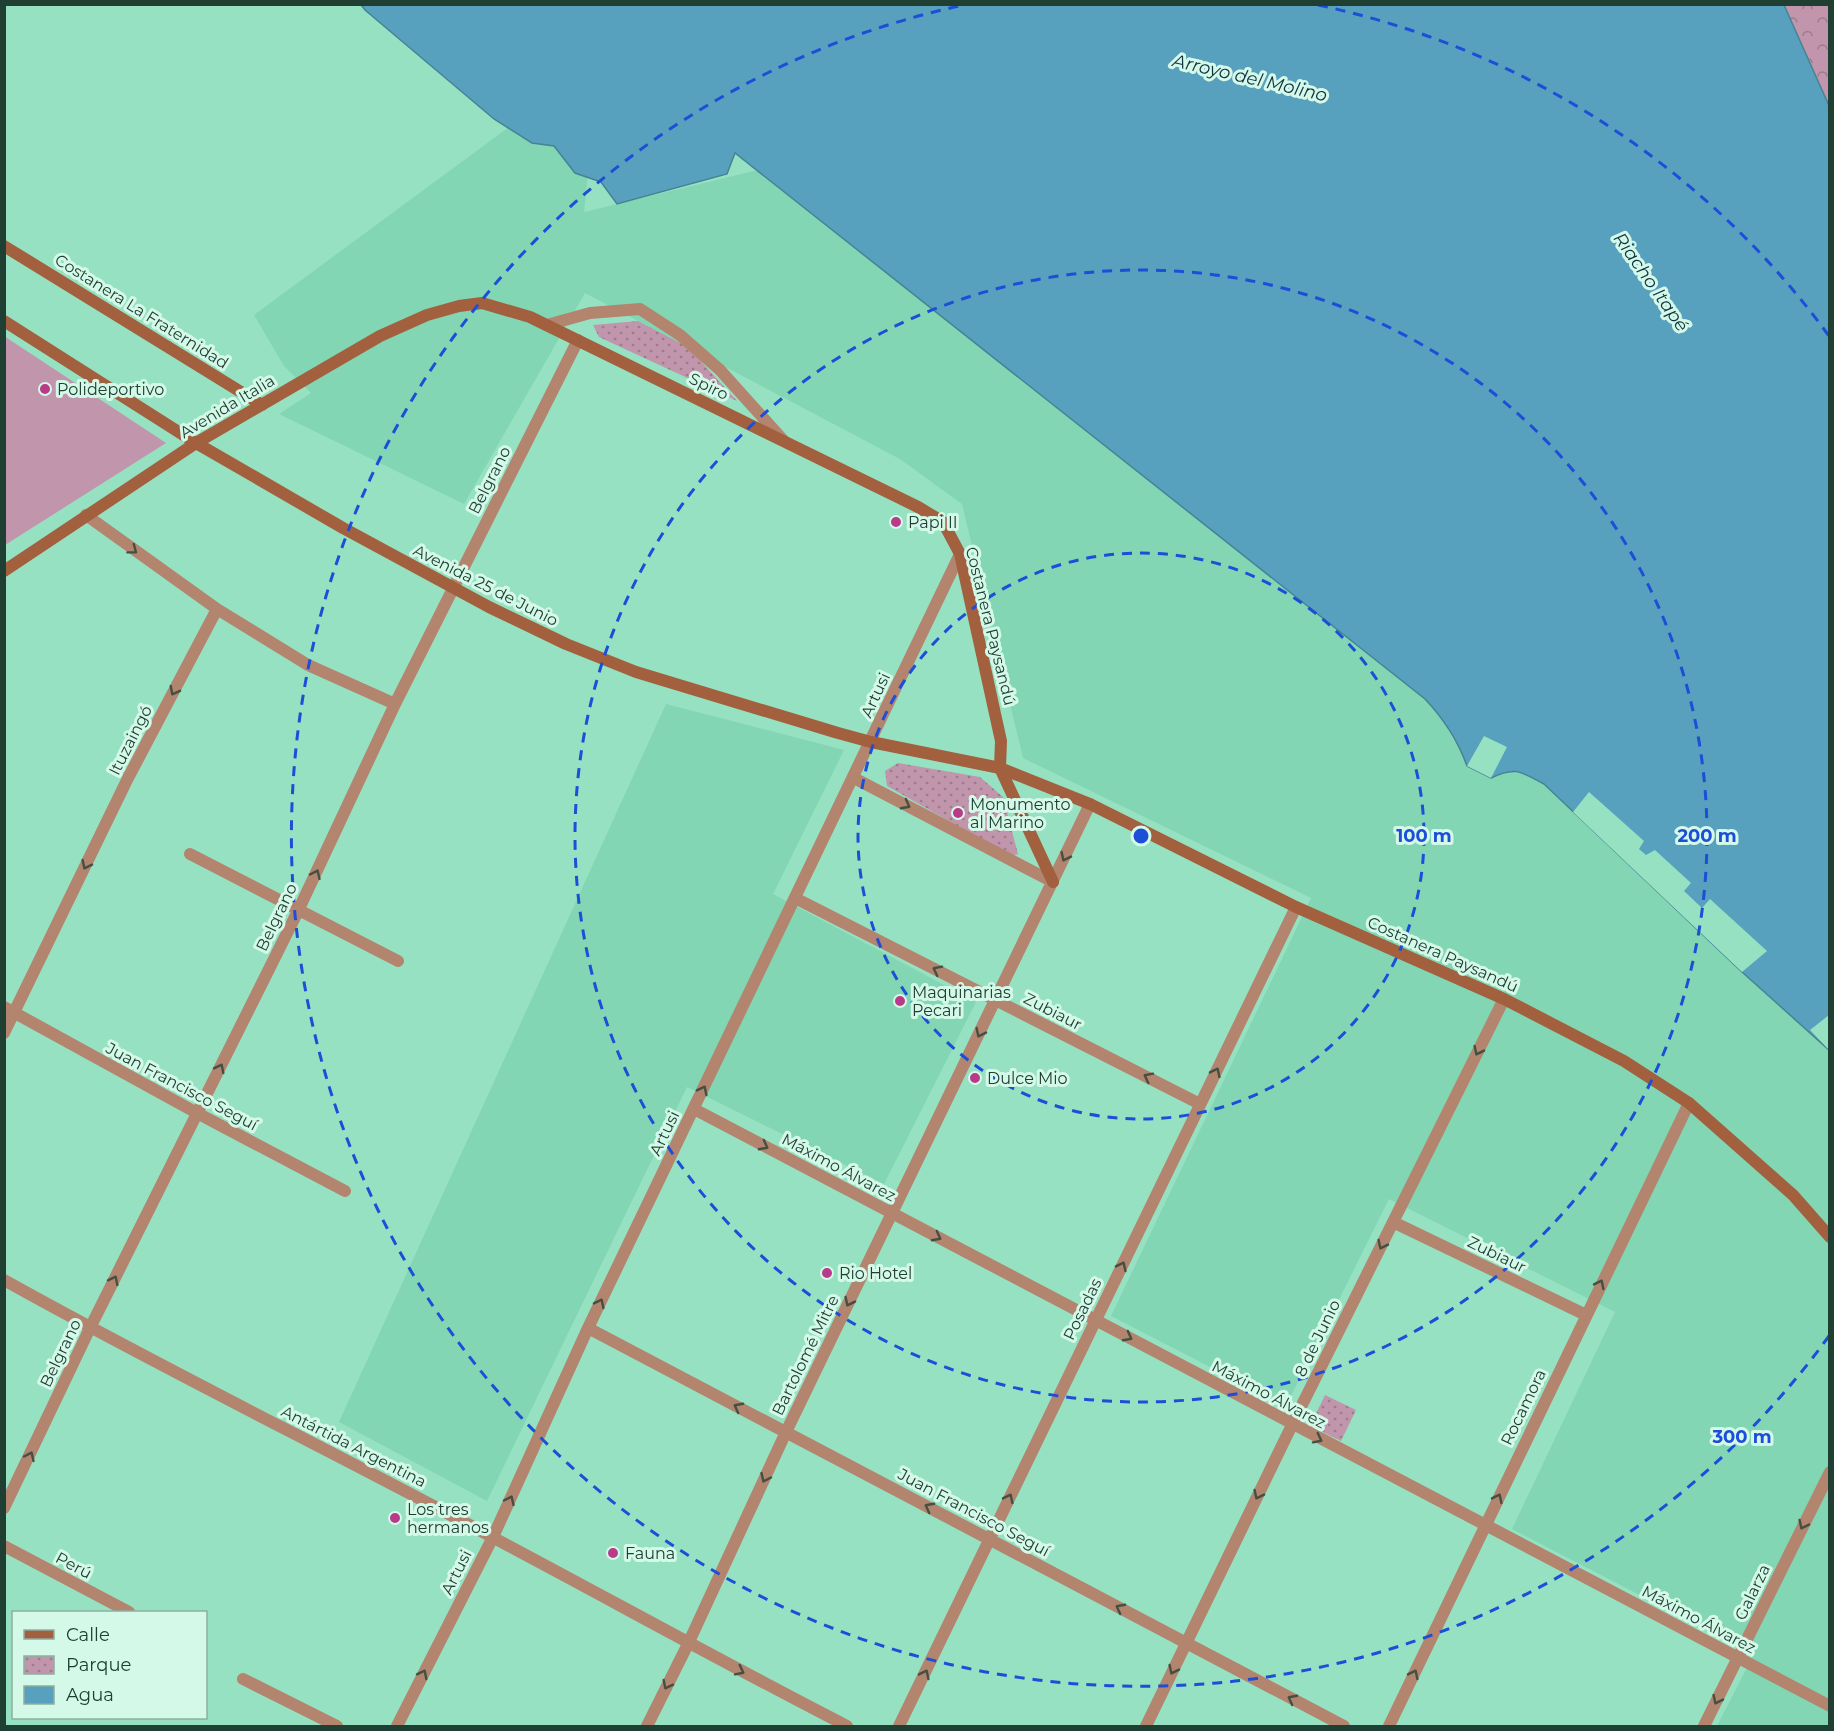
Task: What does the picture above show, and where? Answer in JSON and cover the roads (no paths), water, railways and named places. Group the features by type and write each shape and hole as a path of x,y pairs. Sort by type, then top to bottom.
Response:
{"main road":[{"name":"Costanera La Fraternidad","path":"4,246 262,405"},
{"name":"Avenida Italia","path":"4,571 196,443 380,336 427,315 459,306 483,303"},
{"name":"Spiro","path":"483,303 530,317 918,507"},
{"name":"Avenida 25 de Junio","path":"4,321 196,443 343,528 489,608 566,644 636,672 871,742 1000,768"},
{"name":"Costanera Paysandú","path":"918,507 943,522 960,554 1001,741 1000,768 1053,882"},
{"name":"Costanera Paysandú","path":"1000,768 1090,804 1296,907 1504,999 1624,1061 1689,1102 1792,1195 1830,1237"}],"street":[{"path":"547,325 590,313 640,309 680,335 720,370 783,441"},
{"name":"Belgrano","path":"4,1508 90,1328 298,911 395,704 578,340"},
{"path":"86,515 217,609 308,665 395,704"},
{"name":"Artusi","path":"397,1726 493,1537 588,1328 960,554"},
{"name":"Ituzaingó","path":"4,1033 9,1010 217,609"},
{"path":"854,778 1053,882"},
{"name":"Bartolomé Mitre","path":"647,1726 688,1644 786,1432 1090,804"},
{"path":"190,854 398,961"},
{"name":"Zubiaur","path":"795,898 1200,1104"},
{"name":"Posadas","path":"899,1726 1296,907"},
{"name":"8 de Junio","path":"1146,1726 1292,1425 1504,999"},
{"name":"Juan Francisco Seguí","path":"9,1010 345,1191"},
{"name":"Rocamora","path":"1389,1726 1689,1102"},
{"name":"Máximo Álvarez","path":"694,1109 1830,1706"},
{"name":"Zubiaur","path":"1393,1222 1586,1315"},
{"name":"Antártida Argentina","path":"4,1280 90,1328 493,1537 688,1644 847,1726"},
{"name":"Juan Francisco Seguí","path":"588,1328 1344,1726"},
{"name":"Galarza","path":"1704,1726 1830,1472"},
{"name":"Perú","path":"4,1546 127,1611"},
{"path":"243,1679 337,1726"}],"water":[{"path":"361,5 1784,5 1830,108 1829,1050 1742,972 1544,784 1530,776 1513,771 1491,778 1467,766 1449,730 1425,699 735,153 727,174 617,204 601,182 575,173 554,146 532,143 494,119"}],"place":[{"name":"Polideportivo","path":"45,389"},
{"name":"Papi II","path":"896,522"},
{"name":"Monumento al Marino","path":"958,813"},
{"name":"Maquinarias Pecari","path":"900,1001"},
{"name":"Dulce Mio","path":"975,1078"},
{"name":"Rio Hotel","path":"827,1273"},
{"name":"Los tres hermanos","path":"395,1518"},
{"name":"Fauna","path":"613,1553"}],"water label":[{"name":"Arroyo del Molino","path":"1250,78"},
{"name":"Riacho Itapé","path":"1651,282"}]}
